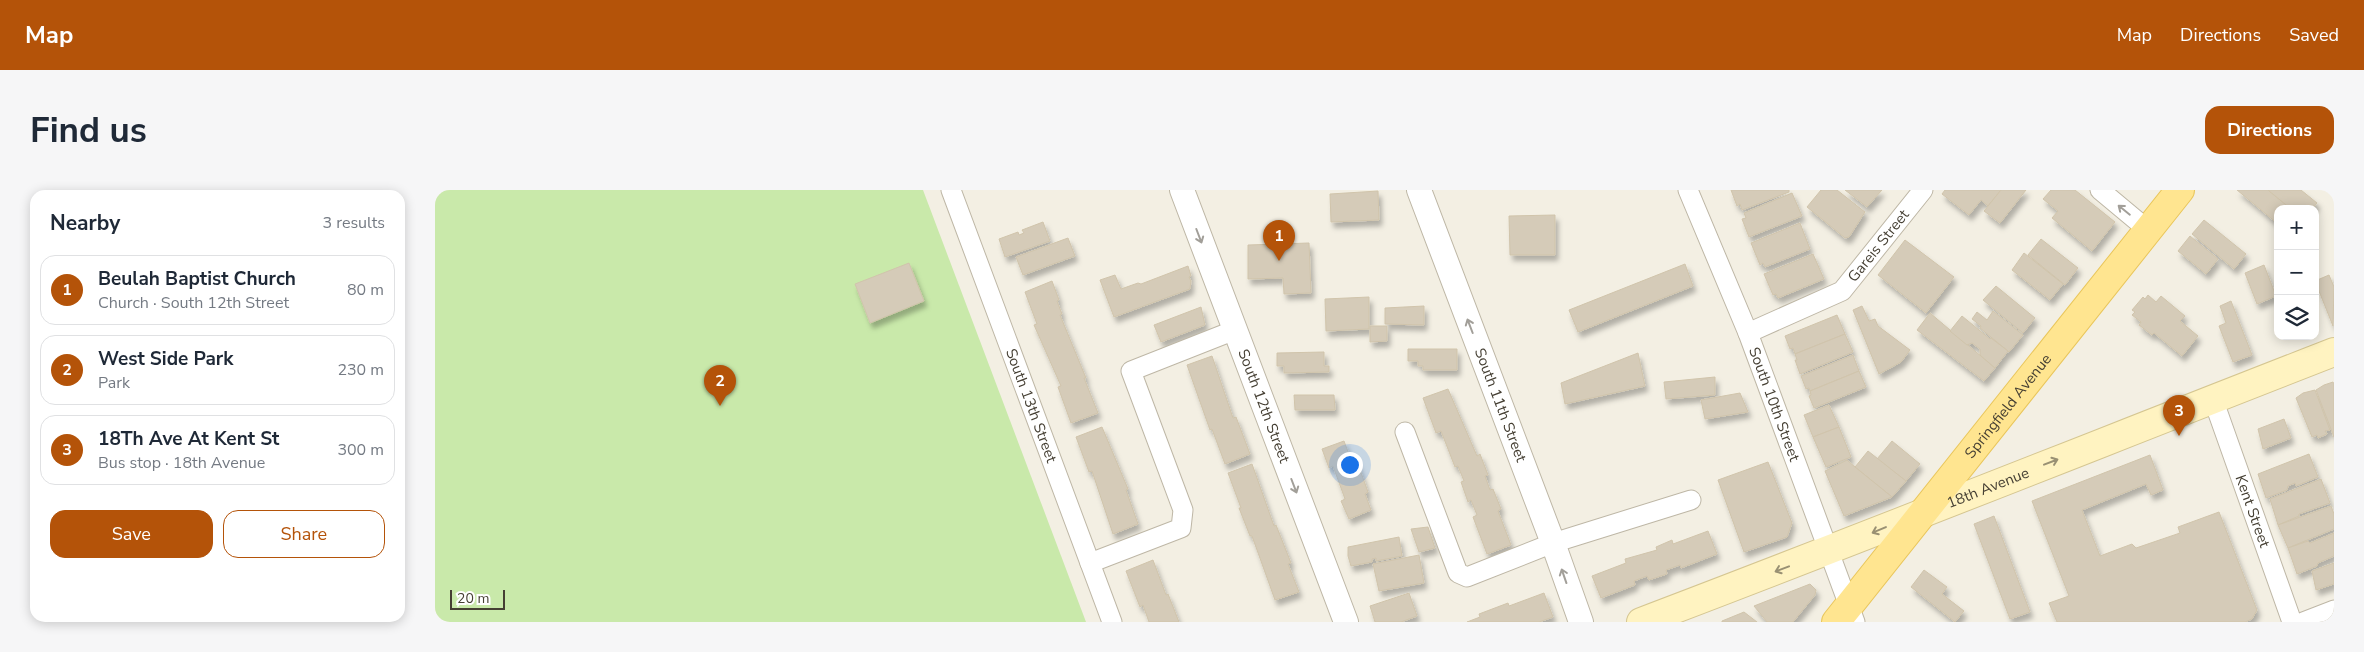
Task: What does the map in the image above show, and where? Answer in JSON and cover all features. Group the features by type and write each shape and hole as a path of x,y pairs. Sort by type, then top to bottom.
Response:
{"main road":[{"name":"Springfield Avenue","path":"1847,616 1924,511 2180,190"},
{"name":"18th Avenue","path":"1641,622 1828,551 1924,511 2334,352"}],"street":[{"name":"South 13th Street","path":"951,190 1112,622"},
{"name":"South 12th Street","path":"1182,190 1346,622"},
{"name":"South 11th Street","path":"1419,190 1553,543 1581,622"},
{"name":"South 10th Street","path":"1689,190 1748,333 1828,551 1847,616"},
{"name":"Gareis Street","path":"1748,333 1842,291 1923,190"},
{"path":"2100,190 2149,230"},
{"path":"1090,563 1181,528 1183,510 1131,371 1235,330"},
{"name":"Kent Street","path":"2213,399 2293,622"},
{"path":"1405,432 1458,574 1467,576 1485,571 1553,543 1691,500"},
{"path":"2303,622 2334,610"}],"green space":[{"path":"435,190 923,190 1086,622 435,622"}],"building":[{"path":"1731,190 1789,190 1789,192 1742,210 1740,204 1737,206"},
{"path":"1821,190 1837,190 1865,212 1849,237 1845,238 1807,207"},
{"path":"1845,190 1882,190 1867,207"},
{"path":"1945,190 2001,190 1988,206 1981,200 1969,215 1942,194"},
{"path":"2001,190 2026,190 2000,223 1984,211"},
{"path":"2051,190 2075,190 2115,222 2092,251 2052,218 2058,211 2043,199"},
{"path":"2237,190 2268,190 2286,205 2274,205 2274,221"},
{"path":"2268,190 2301,190 2317,203 2315,205 2286,205"},
{"path":"1378,191 1379,220 1331,222 1330,194"},
{"path":"1792,193 1802,216 1749,237 1742,219 1746,218 1744,213"},
{"path":"1555,215 1555,255 1510,255 1509,216"},
{"path":"2204,220 2246,254 2234,269 2192,234"},
{"path":"1043,222 1050,241 1005,257 999,239 1018,232 1019,235 1024,233 1022,230"},
{"path":"1800,223 1810,249 1765,267 1763,263 1760,265 1751,243"},
{"path":"2190,236 2218,259 2206,274 2178,251"},
{"path":"1068,238 1075,256 1023,275 1016,257"},
{"path":"2041,239 2078,268 2065,285 2028,255"},
{"path":"1905,240 1954,277 1926,313 1878,275"},
{"path":"1309,243 1311,293 1284,294 1283,278 1248,279 1248,245"},
{"path":"2024,253 2063,284 2050,300 2012,270"},
{"path":"1813,254 1824,279 1778,298 1776,294 1773,295 1764,274"},
{"path":"909,263 924,301 870,323 855,284"},
{"path":"1685,264 1693,286 1578,332 1569,310"},
{"path":"2264,265 2274,291 2274,297 2257,304 2245,273"},
{"path":"1188,266 1191,276 1189,277 1191,281 1190,289 1114,317 1100,280 1115,275 1121,289 1138,283 1141,284"},
{"path":"2329,275 2334,287 2333,326 2319,291 2319,279"},
{"path":"1052,281 1059,300 1057,301 1062,314 1060,315 1098,413 1071,423 1058,387 1061,386 1034,325 1037,324 1025,292"},
{"path":"1996,286 2035,318 2023,333 1983,300"},
{"path":"2148,295 2156,302 2161,296 2185,316 2180,321 2198,336 2182,356 2154,333 2152,335 2139,325 2141,322 2132,315 2135,312 2132,310 2143,297 2145,299"},
{"path":"1369,297 1369,329 1326,331 1325,299"},
{"path":"2231,301 2252,355 2233,362 2219,326 2226,323 2220,306"},
{"path":"1424,306 1424,325 1385,324 1385,308"},
{"path":"1862,306 1869,321 1875,319 1878,326 1910,350 1901,362 1879,374 1853,310"},
{"path":"1201,307 1205,325 1161,342 1154,325"},
{"path":"1993,311 2023,335 2009,352 1972,319 1977,312 1987,320"},
{"path":"1930,313 1995,368 1984,381 1917,330"},
{"path":"1837,315 1845,334 1795,354 1793,348 1790,349 1785,336"},
{"path":"1962,316 2008,351 1995,368 1980,355 1980,349 1972,343 1967,345 1950,331"},
{"path":"1370,326 1387,326 1387,341 1370,342"},
{"path":"1845,334 1853,352 1800,374 1795,354"},
{"path":"1408,349 1457,349 1457,370 1423,370 1423,366 1418,366 1418,361 1408,361"},
{"path":"1324,352 1324,366 1329,366 1329,372 1284,373 1284,366 1277,366 1277,353"},
{"path":"1638,353 1645,386 1565,404 1561,383"},
{"path":"1853,355 1859,371 1810,391 1809,388 1806,389 1801,376"},
{"path":"1212,356 1233,418 1236,417 1250,454 1225,464 1212,429 1210,430 1187,365"},
{"path":"1859,371 1866,387 1814,408 1809,396 1811,395 1810,391"},
{"path":"1715,377 1715,395 1666,399 1664,382"},
{"path":"2333,382 2334,384 2334,437 2316,390"},
{"path":"1448,389 1477,456 1480,454 1488,475 1485,476 1490,490 1493,489 1501,509 1498,511 1511,545 1487,554 1473,517 1477,515 1471,500 1468,502 1461,482 1464,481 1458,466 1455,467 1441,431 1436,433 1423,398"},
{"path":"2315,390 2330,430 2325,431 2327,434 2318,438 2317,435 2312,437 2296,398 2303,393"},
{"path":"1740,393 1748,412 1705,419 1701,400"},
{"path":"1294,395 1334,395 1335,410 1295,410"},
{"path":"1829,405 1839,427 1813,437 1804,415"},
{"path":"2284,419 2291,438 2263,449 2258,429"},
{"path":"1102,427 1128,489 1126,490 1138,524 1113,534 1092,471 1089,472 1076,437"},
{"path":"1839,427 1851,457 1826,467 1813,437"},
{"path":"1344,441 1350,457 1355,456 1368,492 1365,494 1371,510 1349,519 1341,501 1345,499 1333,466 1329,468 1322,449"},
{"path":"1892,441 1920,464 1906,481 1877,459"},
{"path":"1868,451 1906,481 1892,497 1855,467"},
{"path":"2309,454 2318,477 2296,486 2295,483 2288,486 2287,490 2266,498 2258,474"},
{"path":"2150,455 2163,490 2151,495 2146,484 2082,510 2100,556 2132,544 2136,548 2180,533 2178,527 2219,512 2257,610 2252,619 2245,622 2057,622 2049,603 2069,596 2032,501"},
{"path":"1847,460 1892,497 1844,516 1825,471"},
{"path":"1768,462 1792,523 1787,537 1744,552 1718,480"},
{"path":"1252,464 1274,526 1276,525 1291,563 1288,564 1299,592 1275,600 1252,536 1250,536 1239,508 1241,508 1228,473"},
{"path":"2321,479 2330,503 2299,514 2299,516 2278,525 2270,499"},
{"path":"2331,506 2334,514 2334,529 2288,548 2278,525"},
{"path":"1994,516 2030,612 2010,619 1974,524"},
{"path":"1428,527 1435,548 1419,552 1411,529"},
{"path":"1708,531 1717,554 1681,568 1680,565 1666,570 1667,574 1649,580 1647,576 1634,581 1635,585 1601,598 1592,576 1626,563 1625,559 1657,550 1656,547 1672,540 1673,544"},
{"path":"2334,533 2334,556 2318,563 2317,566 2297,574 2288,548 2308,541 2310,543"},
{"path":"1399,537 1402,556 1376,561 1376,558 1372,559 1372,562 1351,566 1348,547"},
{"path":"1419,555 1424,583 1379,591 1373,564"},
{"path":"1153,560 1166,595 1168,594 1179,622 1149,622 1143,605 1140,607 1126,571"},
{"path":"2334,563 2334,584 2316,590 2312,571"},
{"path":"1924,570 1947,587 1942,594 1964,611 1955,622 1911,587"},
{"path":"1810,584 1816,590 1815,595 1793,622 1767,622 1754,606"},
{"path":"1409,593 1417,616 1401,622 1375,622 1370,606"},
{"path":"1544,593 1553,617 1539,622 1467,622 1480,617 1479,614 1508,603 1509,606"},
{"path":"1744,612 1757,622 1722,622 1722,621"}],"place":[{"name":"Beulah Baptist Church","path":"1279,261"},
{"name":"West Side Park","path":"720,406"},
{"name":"18Th Ave At Kent St","path":"2179,436"}]}
